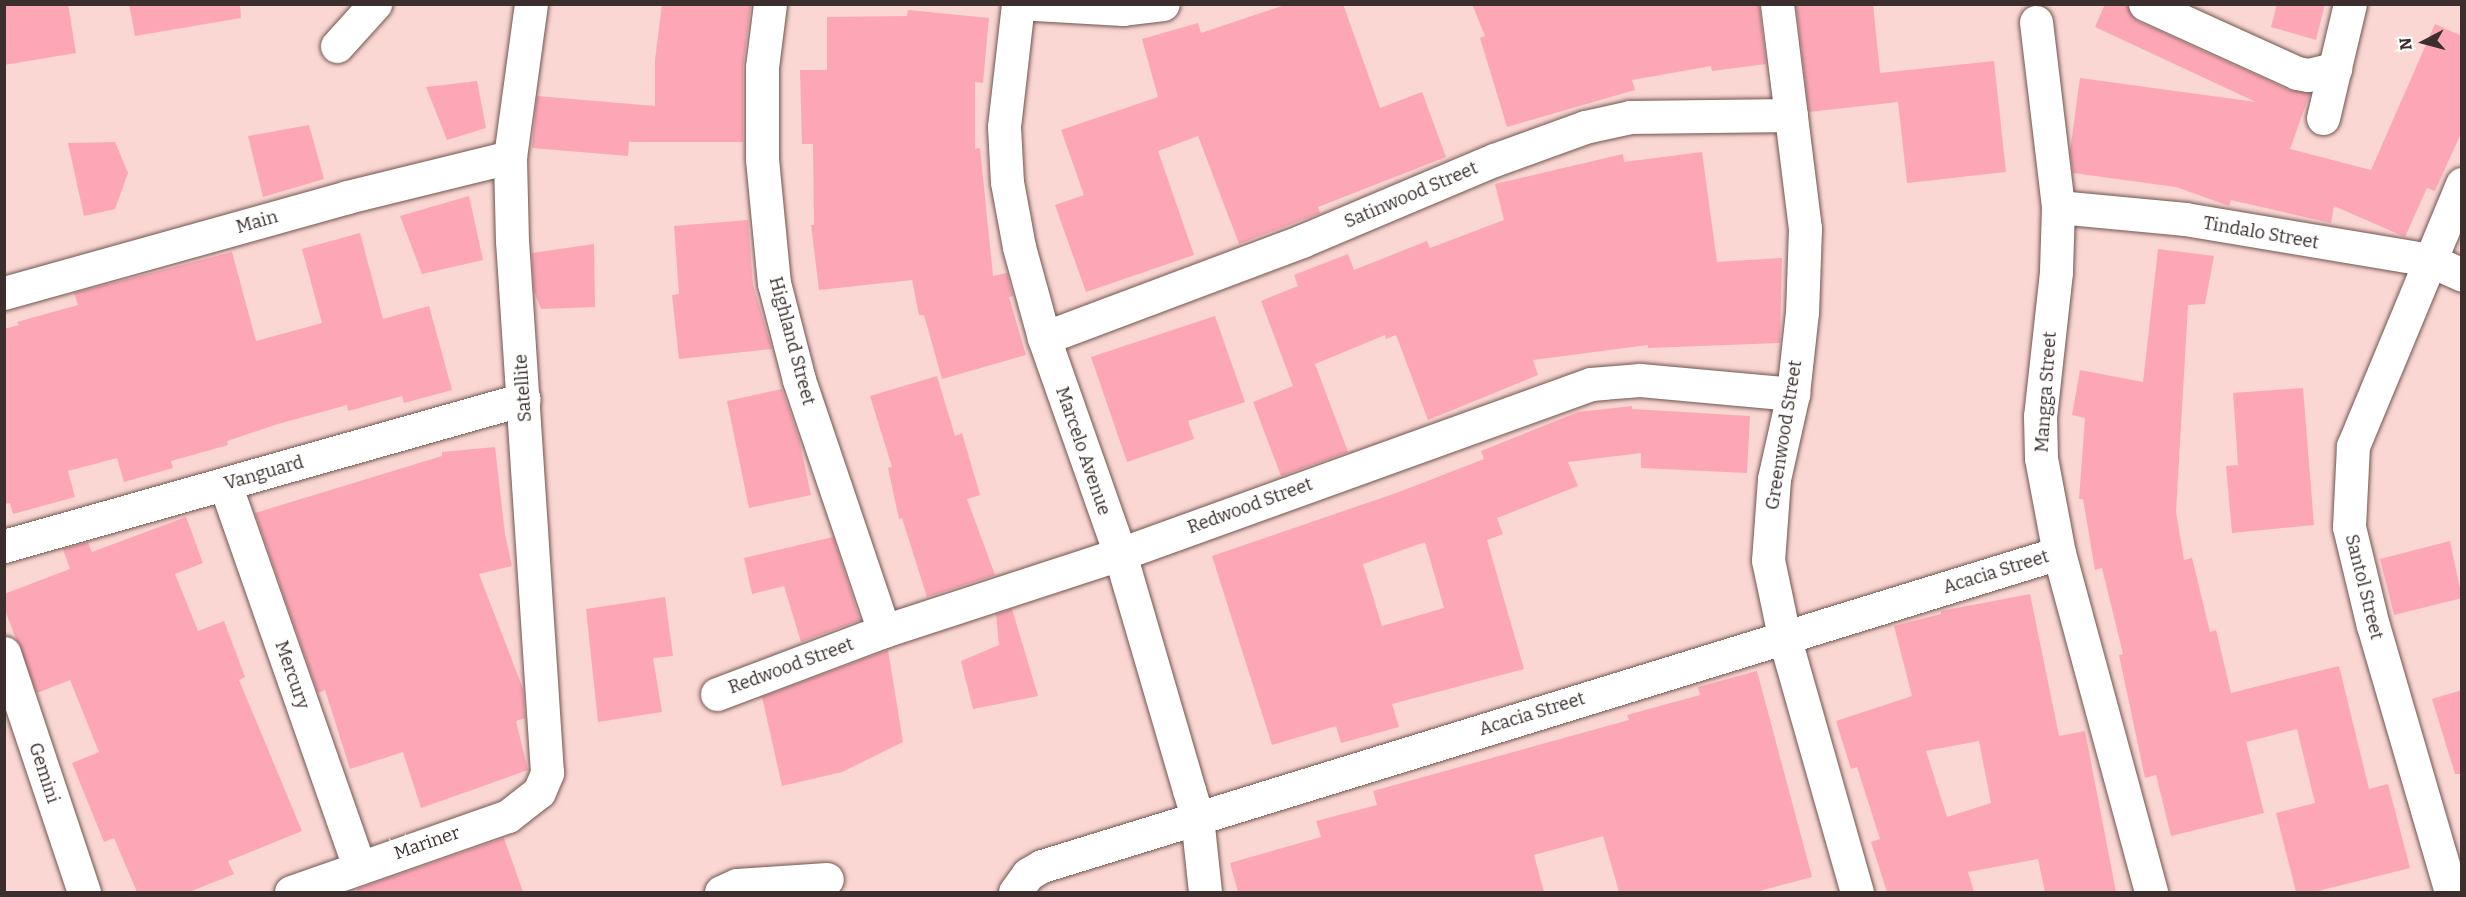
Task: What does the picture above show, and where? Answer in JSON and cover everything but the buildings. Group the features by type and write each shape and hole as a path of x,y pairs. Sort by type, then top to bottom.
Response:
{"street":[{"path":"337,46 375,4"},
{"name":"Highland Street","path":"770,4 762,67 762,159 774,284 799,380 884,632"},
{"name":"Marcelo Avenue","path":"1018,4 1004,117 1007,182 1018,247 1044,338 1120,554 1197,817 1205,892"},
{"path":"1035,4 1123,9 1163,4"},
{"name":"Greenwood Street","path":"1778,4 1804,228 1802,312 1793,394 1774,479 1768,560 1784,636 1857,892"},
{"path":"2145,4 2297,73 2308,75 2335,69"},
{"path":"2323,118 2350,4"},
{"name":"Satellite","path":"531,5 510,157 512,241 547,773"},
{"name":"Mangga Street","path":"2036,22 2058,207 2056,272 2040,436 2041,458 2059,553 2151,892"},
{"name":"Satinwood Street","path":"1044,338 1302,241 1494,160 1585,127 1630,117 1791,116"},
{"name":"Main","path":"4,293 347,197 510,157"},
{"name":"Santol Street","path":"2451,892 2373,626 2349,527 2354,446 2462,184"},
{"name":"Tindalo Street","path":"2058,207 2185,219 2429,260 2462,274"},
{"name":"Redwood Street","path":"717,694 884,632 1120,554 1591,384 1640,380 1793,394"},
{"name":"Vanguard","path":"4,546 524,399"},
{"name":"Mercury","path":"225,484 359,866"},
{"name":"Acacia Street","path":"1015,892 1028,874 1042,866 2059,553"},
{"name":"Gemini","path":"4,653 84,892"},
{"name":"Mariner","path":"291,892 359,866 508,816 539,792 547,773"},
{"path":"721,892 737,885 827,879"}]}
